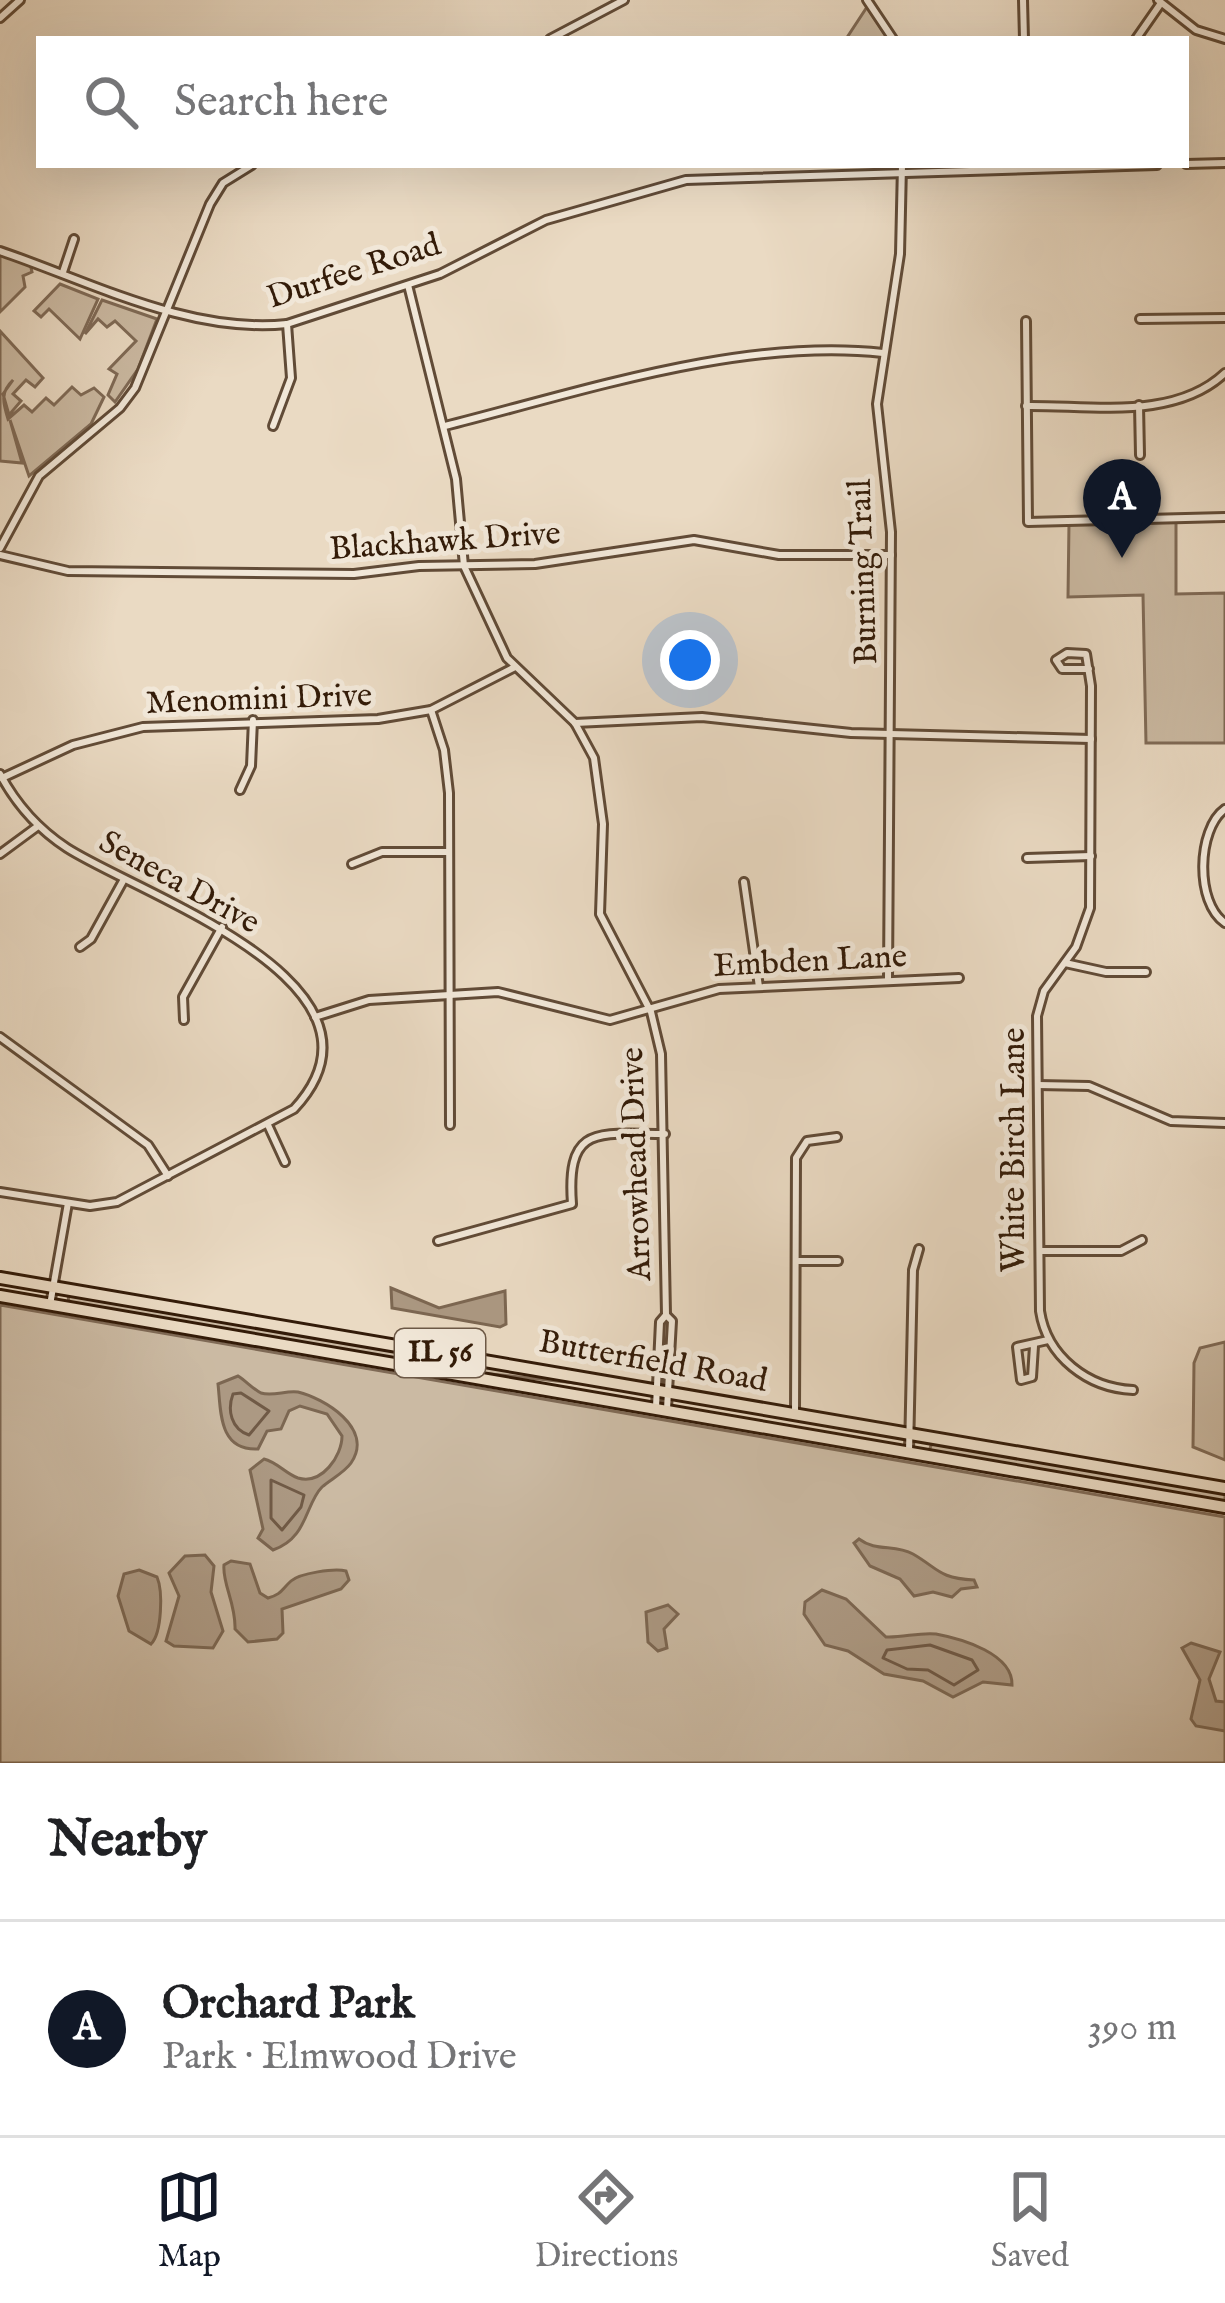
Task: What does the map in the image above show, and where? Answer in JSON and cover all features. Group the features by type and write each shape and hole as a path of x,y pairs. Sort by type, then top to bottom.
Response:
{"main road":[{"name":"Butterfield Road","path":"0,1278 1225,1488"},
{"name":"Butterfield Road","path":"0,1296 1225,1507"}],"street":[{"path":"0,18 20,0"},
{"path":"556,36 624,0"},
{"path":"866,0 891,36"},
{"path":"1023,0 1024,36"},
{"path":"1138,36 1160,1 1196,31 1225,39"},
{"path":"1189,164 1225,164"},
{"path":"0,552 39,476 135,388 216,194 223,183 247,168"},
{"name":"Durfee Road","path":"0,251 229,326 287,324 459,265 528,226 664,184 728,176 902,168"},
{"name":"Burning Trail","path":"888,980 892,556 877,415 900,254 902,168"},
{"path":"63,272 74,239"},
{"name":"Arrowhead Drive","path":"408,285 457,479 464,566 515,667 575,723 589,746 601,788 600,914 651,1012 664,1068 666,1315 660,1322 657,1390 661,1410"},
{"path":"1140,320 1225,318"},
{"path":"1026,321 1028,522 1225,517"},
{"path":"273,426 291,378 287,324"},
{"path":"443,426 695,367 835,350 883,353"},
{"path":"1026,406 1139,405 1186,399 1224,378"},
{"path":"1139,405 1141,455"},
{"name":"Blackhawk Drive","path":"0,552 68,571 354,574 535,564 694,540 779,555 892,556"},
{"name":"White Birch Lane","path":"1048,1340 1040,1311 1040,1000 1088,919 1091,856 1091,739 1088,669 1087,654 1059,656 1057,666 1088,669"},
{"name":"Menomini Drive","path":"1,776 117,732 253,719 378,719 431,710 515,667"},
{"path":"431,710 446,763 449,1125"},
{"path":"575,723 702,717 891,734 1091,739"},
{"path":"240,790 251,766 253,719"},
{"name":"Seneca Drive","path":"1,776 38,826 123,881 221,927 291,983 315,1017"},
{"path":"1225,809 1209,825 1206,842 1209,902 1225,923"},
{"path":"0,854 38,826"},
{"path":"352,864 378,853 449,852"},
{"path":"1027,858 1091,856"},
{"path":"80,947 91,939 123,881"},
{"path":"744,882 760,987"},
{"path":"184,1020 183,997 221,927"},
{"path":"1065,963 1095,971 1146,972"},
{"name":"Embden Lane","path":"315,1017 369,1000 507,993 603,1019 651,1012 691,994 959,978"},
{"path":"0,1192 109,1205 268,1125 310,1091 319,1056 315,1017"},
{"path":"0,1037 148,1145 168,1176"},
{"path":"1037,1084 1089,1086 1171,1121 1225,1124"},
{"path":"268,1125 285,1162"},
{"path":"439,1241 572,1204 570,1161 580,1143 594,1136 665,1134"},
{"path":"795,1414 797,1151 807,1141 837,1137"},
{"path":"50,1305 68,1203"},
{"path":"1040,1251 1121,1251 1142,1240"},
{"path":"909,1452 913,1435 913,1270 919,1249"},
{"path":"797,1262 838,1262"},
{"name":"Arrowhead Drive","path":"661,1410 672,1393 672,1321 666,1315"},
{"path":"1034,1346 1032,1378 1021,1380 1017,1347 1048,1340 1083,1374 1133,1390"}],"shaded area":[{"path":"867,7 886,36 848,36"},
{"path":"0,255 30,264 32,272 23,276 25,287 0,312"},
{"path":"60,284 98,299 80,339 49,309 41,317 34,311"},
{"path":"102,300 157,319 138,369 115,402 108,395 117,374 109,369 136,341 115,321 107,327 98,319 85,334"},
{"path":"0,331 43,378 35,387 26,380 13,394 21,401 9,415 4,397 8,419 24,405 32,412 46,398 54,405 72,387 81,395 94,388 104,397 91,424 29,476 10,420 22,463 0,461"},
{"path":"1176,522 1176,594 1225,593 1225,743 1146,743 1143,595 1068,597 1069,523"},
{"path":"68,1295 576,1383 462,1371 69,1303"},
{"path":"0,1305 1225,1517 1225,1763 0,1763"},
{"path":"1225,1342 1225,1460 1193,1447 1194,1363 1200,1348"},
{"path":"932,1443 1225,1493 1225,1502 929,1451"}],"water":[{"path":"391,1288 439,1308 505,1291 506,1324 500,1327 392,1308"},
{"path":"238,1376 261,1393 298,1392 320,1401 343,1417 356,1438 351,1463 316,1494 293,1537 273,1550 258,1538 263,1529 250,1470 264,1459 298,1478 315,1477 334,1460 342,1436 327,1414 300,1406 289,1411 281,1429 267,1431 258,1449 235,1443 221,1417 218,1384"},
{"path":"859,1539 906,1551 946,1575 974,1580 977,1587 961,1589 952,1597 933,1592 914,1596 900,1579 870,1566 854,1543"},
{"path":"205,1555 214,1566 211,1592 223,1631 213,1648 174,1646 166,1641 179,1596 169,1573 185,1556"},
{"path":"231,1561 250,1564 260,1593 268,1598 295,1578 309,1574 346,1571 349,1580 341,1589 282,1609 283,1633 277,1639 248,1642 235,1629 224,1572 224,1565"},
{"path":"139,1570 157,1577 159,1583 159,1622 151,1644 129,1631 118,1596 124,1574"},
{"path":"822,1590 846,1599 886,1637 936,1634 984,1650 1004,1665 1012,1685 983,1682 953,1697 923,1681 884,1674 848,1651 825,1645 804,1614 805,1602"},
{"path":"668,1605 678,1614 664,1629 667,1648 658,1651 648,1642 646,1612"},
{"path":"1191,1643 1220,1652 1209,1679 1216,1701 1225,1702 1225,1731 1196,1726 1191,1719 1200,1680 1182,1648"}],"place":[{"name":"Orchard Park","path":"1122,558"}]}
